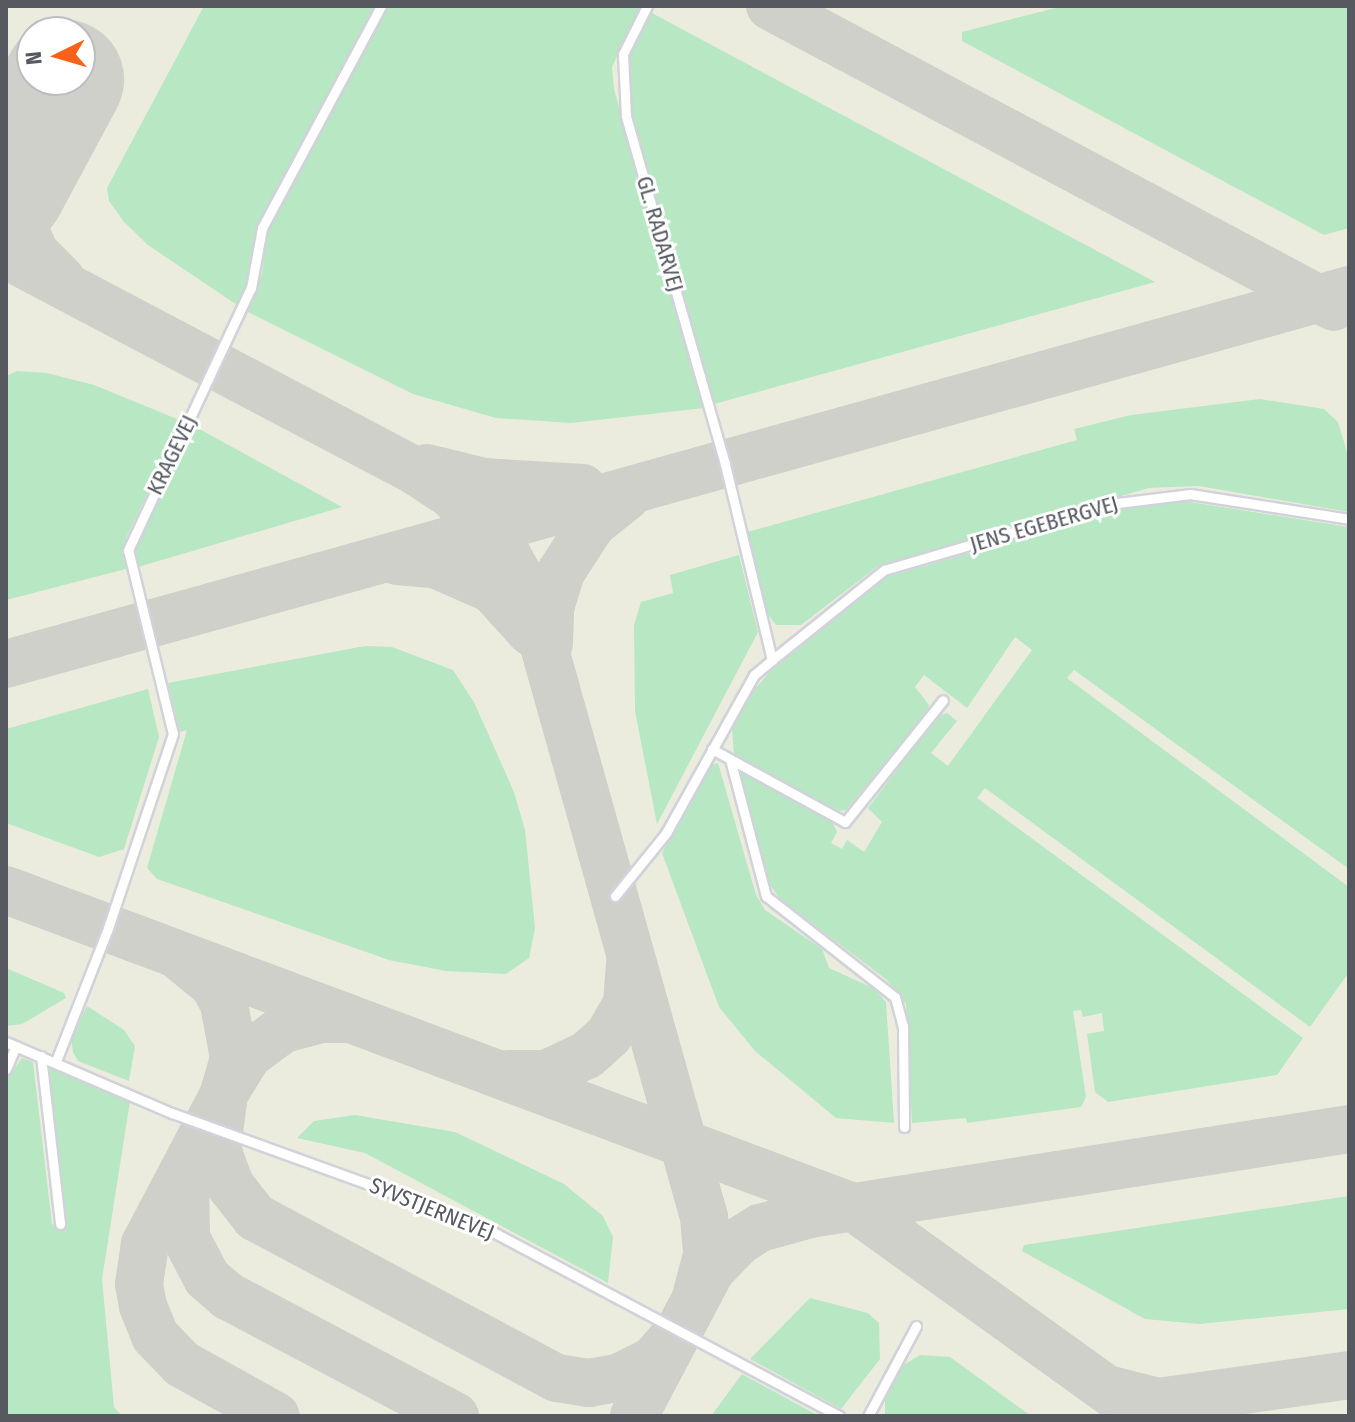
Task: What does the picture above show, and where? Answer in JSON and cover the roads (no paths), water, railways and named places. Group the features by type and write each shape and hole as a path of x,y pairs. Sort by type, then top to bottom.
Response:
{"lane":[{"name":"KRAGEVEJ","path":"56,1061 108,928 173,734 128,550 251,288 262,228 381,6"},
{"name":"GL. RADARVEJ","path":"647,6 623,54 624,106 725,464 772,660"},
{"name":"JENS EGEBERGVEJ","path":"615,896 666,833 754,675 884,570 1109,504 1164,493 1190,494 1349,519"},
{"path":"712,749 845,822 943,700"},
{"path":"730,759 766,896 895,997 903,1026 904,1127"},
{"path":"6,1069 11,1044"},
{"name":"SYVSTJERNEVEJ","path":"11,1044 172,1113 478,1224 839,1416"},
{"path":"41,1056 60,1224"},
{"path":"868,1416 916,1326"}]}
